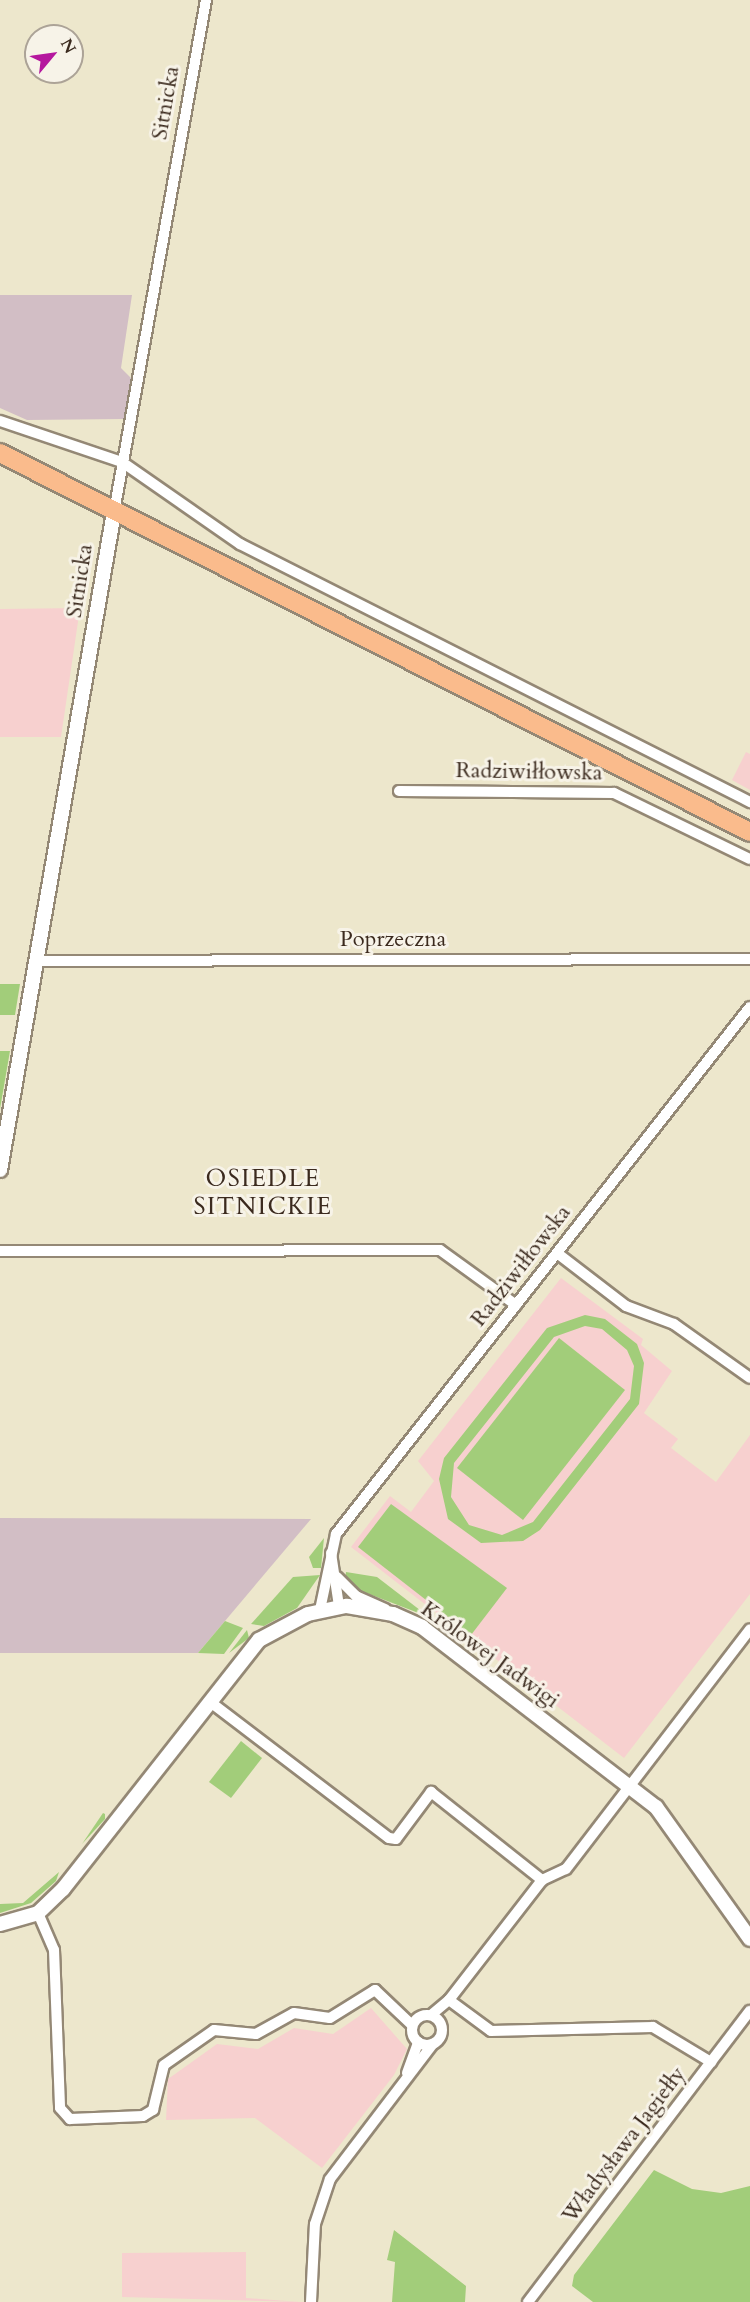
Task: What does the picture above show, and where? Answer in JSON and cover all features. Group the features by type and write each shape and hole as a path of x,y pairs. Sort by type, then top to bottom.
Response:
{"main road":[{"path":"0,453 750,832"}],"street":[{"name":"Sitnicka","path":"0,1170 122,462 206,0"},
{"path":"0,421 122,462 240,544 750,802"},
{"name":"Radziwiłłowska","path":"399,791 614,793 750,859"},
{"name":"Poprzeczna","path":"37,961 750,959"},
{"name":"Radziwiłłowska","path":"320,1610 336,1534 750,1007"},
{"path":"0,1251 440,1250 516,1305"},
{"path":"557,1253 626,1306 674,1323 750,1378"},
{"path":"331,1553 337,1577 339,1606"},
{"path":"337,1577 357,1596 393,1614"},
{"name":"Królowej Jadwigi","path":"38,1913 259,1640 320,1610 339,1606 393,1614 423,1627 630,1785 680,1833 750,1939"},
{"path":"412,2025 419,2016 430,2015 449,2000 542,1880 566,1869 750,1629"},
{"path":"208,1701 389,1838 396,1839 431,1792 542,1880"},
{"path":"0,1924 38,1913 54,1950 60,2108 70,2119 143,2116 153,2110 164,2065 207,2034 256,2034 291,2014 330,2018 375,1990 412,2025 418,2042 407,2074"},
{"path":"311,2302 315,2224 324,2192 407,2074 441,2037 441,2023 449,2000"},
{"path":"449,2000 491,2031 653,2027 711,2062"},
{"name":"Władysława Jagiełły","path":"528,2302 750,2011"},
{"path":"430,2015 441,2023"},
{"path":"418,2042 433,2044"}],"shaded area":[{"path":"0,295 132,295 121,368 131,378 124,419 27,420 0,408"},
{"path":"80,608 61,737 0,737 0,609"},
{"path":"746,752 750,754 750,790 732,780"},
{"path":"561,1278 643,1339 641,1345 672,1371 644,1413 678,1439 671,1448 716,1482 750,1435 750,1594 624,1758 351,1547 390,1496 411,1512 434,1481 418,1461"},
{"path":"0,1518 311,1519 198,1653 0,1653"},
{"path":"371,2008 407,2049 394,2075 322,2168 255,2118 166,2120 168,2079 217,2044 258,2049 294,2028 333,2034"},
{"path":"246,2252 246,2298 300,2302 122,2297 122,2253"}],"green space":[{"path":"0,984 20,984 15,1015 0,1015"},
{"path":"0,1051 10,1051 0,1109"},
{"path":"585,1315 605,1319 637,1344 644,1363 639,1404 540,1530 523,1541 481,1543 448,1519 439,1479 444,1458 547,1328","holes":["585,1326 602,1329 627,1350 634,1366 630,1399 533,1522 502,1535 469,1525 451,1497 454,1463 554,1337"]},
{"path":"559,1338 625,1390 523,1520 457,1468"},
{"path":"391,1504 507,1588 471,1635 358,1547"},
{"path":"324,1538 321,1568 313,1568 309,1557"},
{"path":"346,1572 377,1577 429,1617 356,1589 345,1580"},
{"path":"320,1575 297,1608 264,1626 251,1624 293,1577"},
{"path":"225,1621 243,1628 224,1654 198,1653"},
{"path":"247,1630 249,1638 229,1653"},
{"path":"241,1741 262,1758 231,1798 209,1782"},
{"path":"103,1813 105,1819 82,1844"},
{"path":"59,1872 56,1881 31,1903 0,1913 0,1904 23,1903"},
{"path":"654,2170 692,2189 721,2193 750,2186 750,2302 593,2302 572,2286 574,2275"},
{"path":"394,2230 466,2286 465,2302 392,2302 395,2262 387,2260"}],"district":[{"name":"OSIEDLE SITNICKIE","path":"263,1193"}]}
